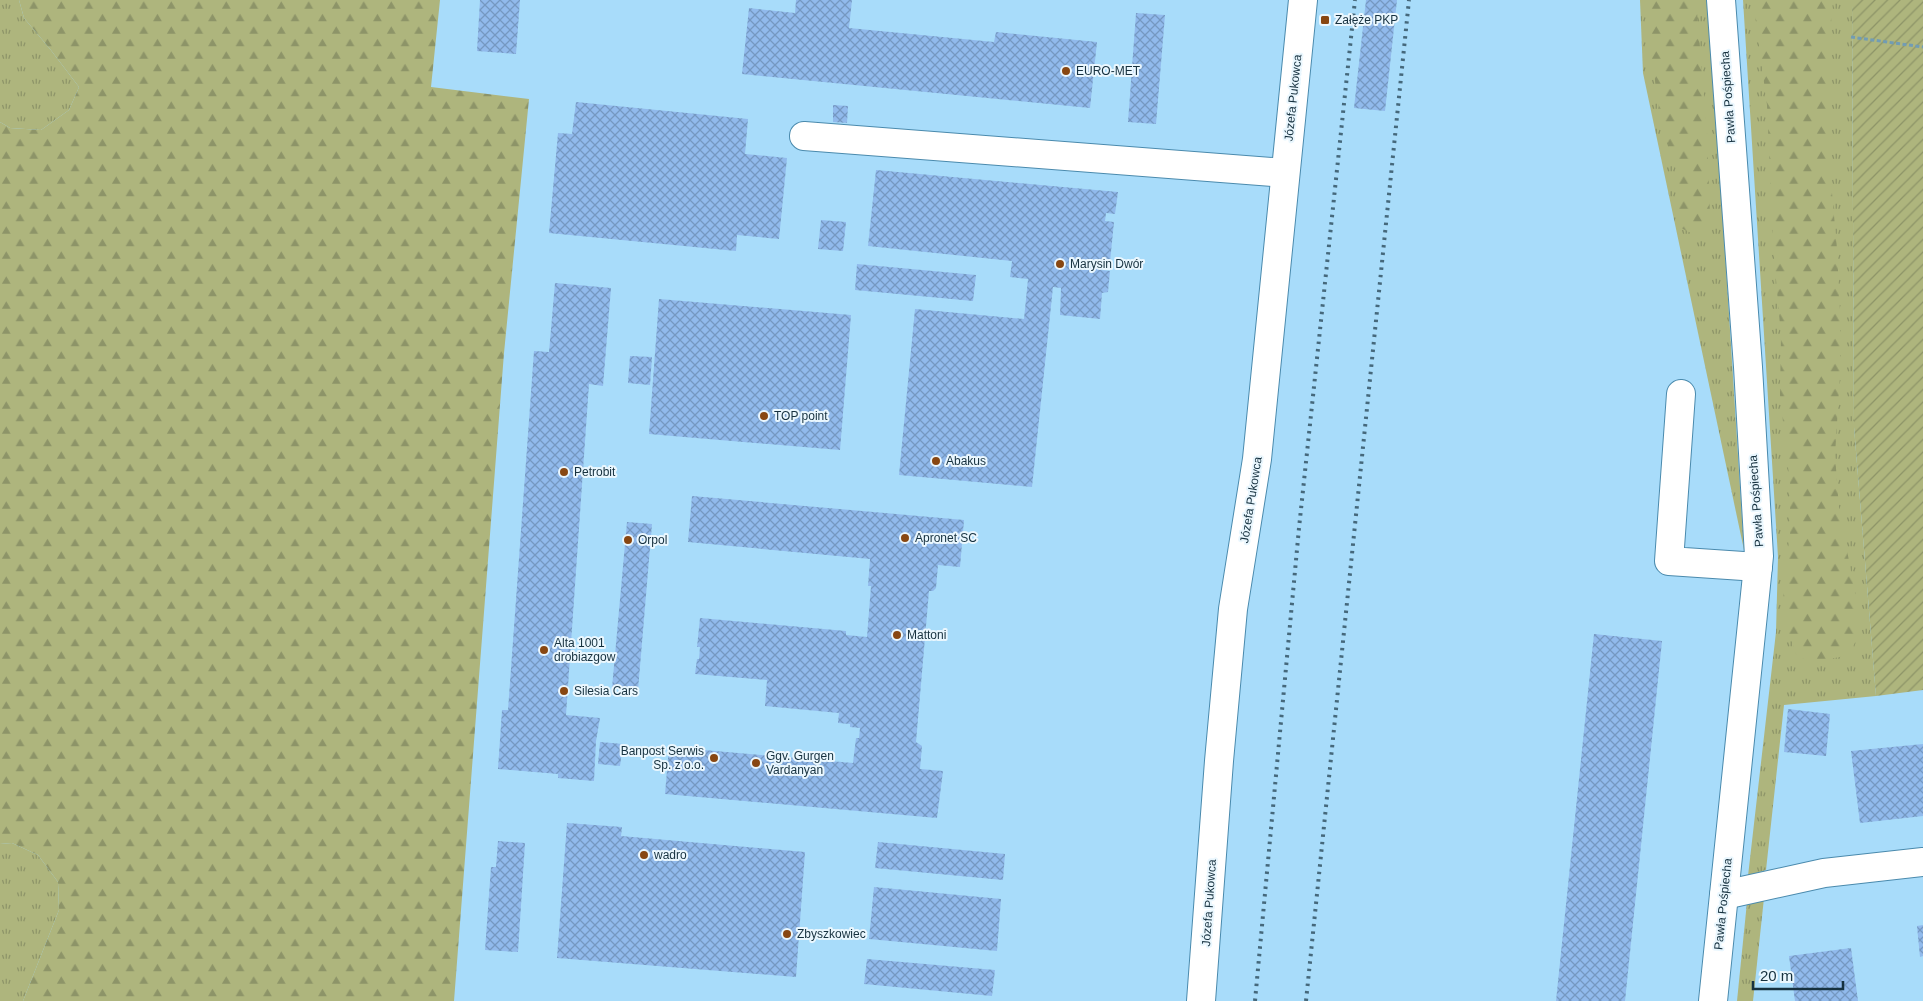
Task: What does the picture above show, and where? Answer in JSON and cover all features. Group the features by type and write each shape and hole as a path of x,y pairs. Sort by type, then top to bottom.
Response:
{"street":[{"name":"Józefa Pukowca","path":"1201,1001 1232,618 1258,459 1303,0"},
{"name":"Pawła Pośpiecha","path":"1713,1001 1759,556 1748,367 1721,0"},
{"path":"804,136 1285,173"},
{"path":"1681,394 1669,561 1758,567"},
{"path":"1724,895 1824,873 1923,862"}],"path":[{"path":"1851,37 1923,47"}],"green space":[{"path":"0,0 19,0 24,18 79,87 69,110 41,130 10,128 0,122"},
{"path":"19,0 440,0 431,87 529,99 504,353 454,1001 23,1001 59,910 58,882 38,855 12,843 0,844 0,122 10,128 41,130 69,110 79,87 24,18"},
{"path":"1640,0 1709,0 1744,550 1643,73"},
{"path":"1650,0 1696,0 1707,132 1710,217 1704,228 1693,234 1681,228 1678,212 1680,188 1661,121 1652,60"},
{"path":"1743,0 1852,0 1854,427 1876,696 1784,705 1766,870 1748,876 1776,632 1778,557"},
{"path":"1753,0 1833,0 1829,48 1828,148 1837,249 1840,312 1840,376 1835,455 1839,508 1856,598 1857,638 1853,647 1840,657 1818,661 1805,660 1796,654 1787,628 1783,600 1790,535 1790,484 1780,395 1781,336 1773,245 1767,105"},
{"path":"1852,0 1923,0 1923,690 1876,696 1854,427"},
{"path":"12,843 38,855 58,882 59,910 23,1001 0,1001 0,844"},
{"path":"1764,898 1753,1001 1737,1001 1747,902"}],"building":[{"path":"480,0 520,0 516,54 477,51"},
{"path":"796,0 852,0 849,28 994,42 996,32 1097,42 1090,108 742,74 749,8 795,13"},
{"path":"1366,0 1397,0 1385,111 1354,108"},
{"path":"1136,13 1165,15 1156,124 1128,122"},
{"path":"576,102 748,119 745,154 787,158 779,239 737,235 736,251 549,233 558,133 572,134"},
{"path":"833,105 848,106 847,123 833,122"},
{"path":"876,170 1118,192 1115,214 1106,213 1105,221 1114,222 1110,262 1102,262 1101,270 1110,271 1108,292 1102,293 1100,319 1060,315 1061,288 1053,287 1032,487 899,475 915,309 1024,319 1028,279 1010,277 1012,261 868,246"},
{"path":"821,220 846,222 843,251 818,249"},
{"path":"857,264 976,275 973,301 855,290"},
{"path":"555,283 611,288 603,386 589,384 566,715 600,718 596,741 594,781 558,778 558,774 498,769 502,710 508,710 534,351 549,352"},
{"path":"659,299 851,315 840,450 649,434"},
{"path":"630,356 652,357 650,385 628,383"},
{"path":"692,496 964,520 960,567 938,565 936,588 933,591 929,591 916,742 922,746 920,769 943,771 937,818 665,794 669,747 853,763 856,738 859,738 860,728 850,727 850,724 838,723 839,713 765,706 767,680 695,674 697,659 699,659 700,647 697,647 700,618 846,631 846,635 867,637 871,586 868,586 870,559 688,542"},
{"path":"627,522 652,524 638,690 612,688"},
{"path":"1594,634 1662,641 1625,1001 1556,1001"},
{"path":"1788,709 1830,714 1826,756 1784,752"},
{"path":"600,742 623,744 620,766 598,764"},
{"path":"1923,744 1923,816 1860,823 1851,751"},
{"path":"567,823 622,827 621,836 805,852 796,977 557,958"},
{"path":"498,841 525,843 518,952 485,950 491,867 496,867"},
{"path":"878,842 1005,854 1003,880 875,868"},
{"path":"874,887 1001,899 997,951 869,939"},
{"path":"1923,925 1923,956 1920,957 1917,926"},
{"path":"1851,948 1858,1001 1795,1001 1789,956"},
{"path":"867,959 995,970 992,996 864,984"}],"railway":[{"path":"1255,1001 1299,528 1355,0"},
{"path":"1306,1001 1409,0"}],"place":[{"name":"Załęże PKP","path":"1325,20"},
{"name":"EURO-MET","path":"1066,71"},
{"name":"Marysin Dwór","path":"1060,264"},
{"name":"TOP point","path":"764,416"},
{"name":"Abakus","path":"936,461"},
{"name":"Petrobit","path":"564,472"},
{"name":"Apronet SC","path":"905,538"},
{"name":"Orpol","path":"628,540"},
{"name":"Mattoni","path":"897,635"},
{"name":"Alta 1001 drobiazgow","path":"544,650"},
{"name":"Silesia Cars","path":"564,691"},
{"name":"Banpost Serwis Sp. z o.o.","path":"714,758"},
{"name":"Ggv. Gurgen Vardanyan","path":"756,763"},
{"name":"wadro","path":"644,855"},
{"name":"Zbyszkowiec","path":"787,934"}]}
